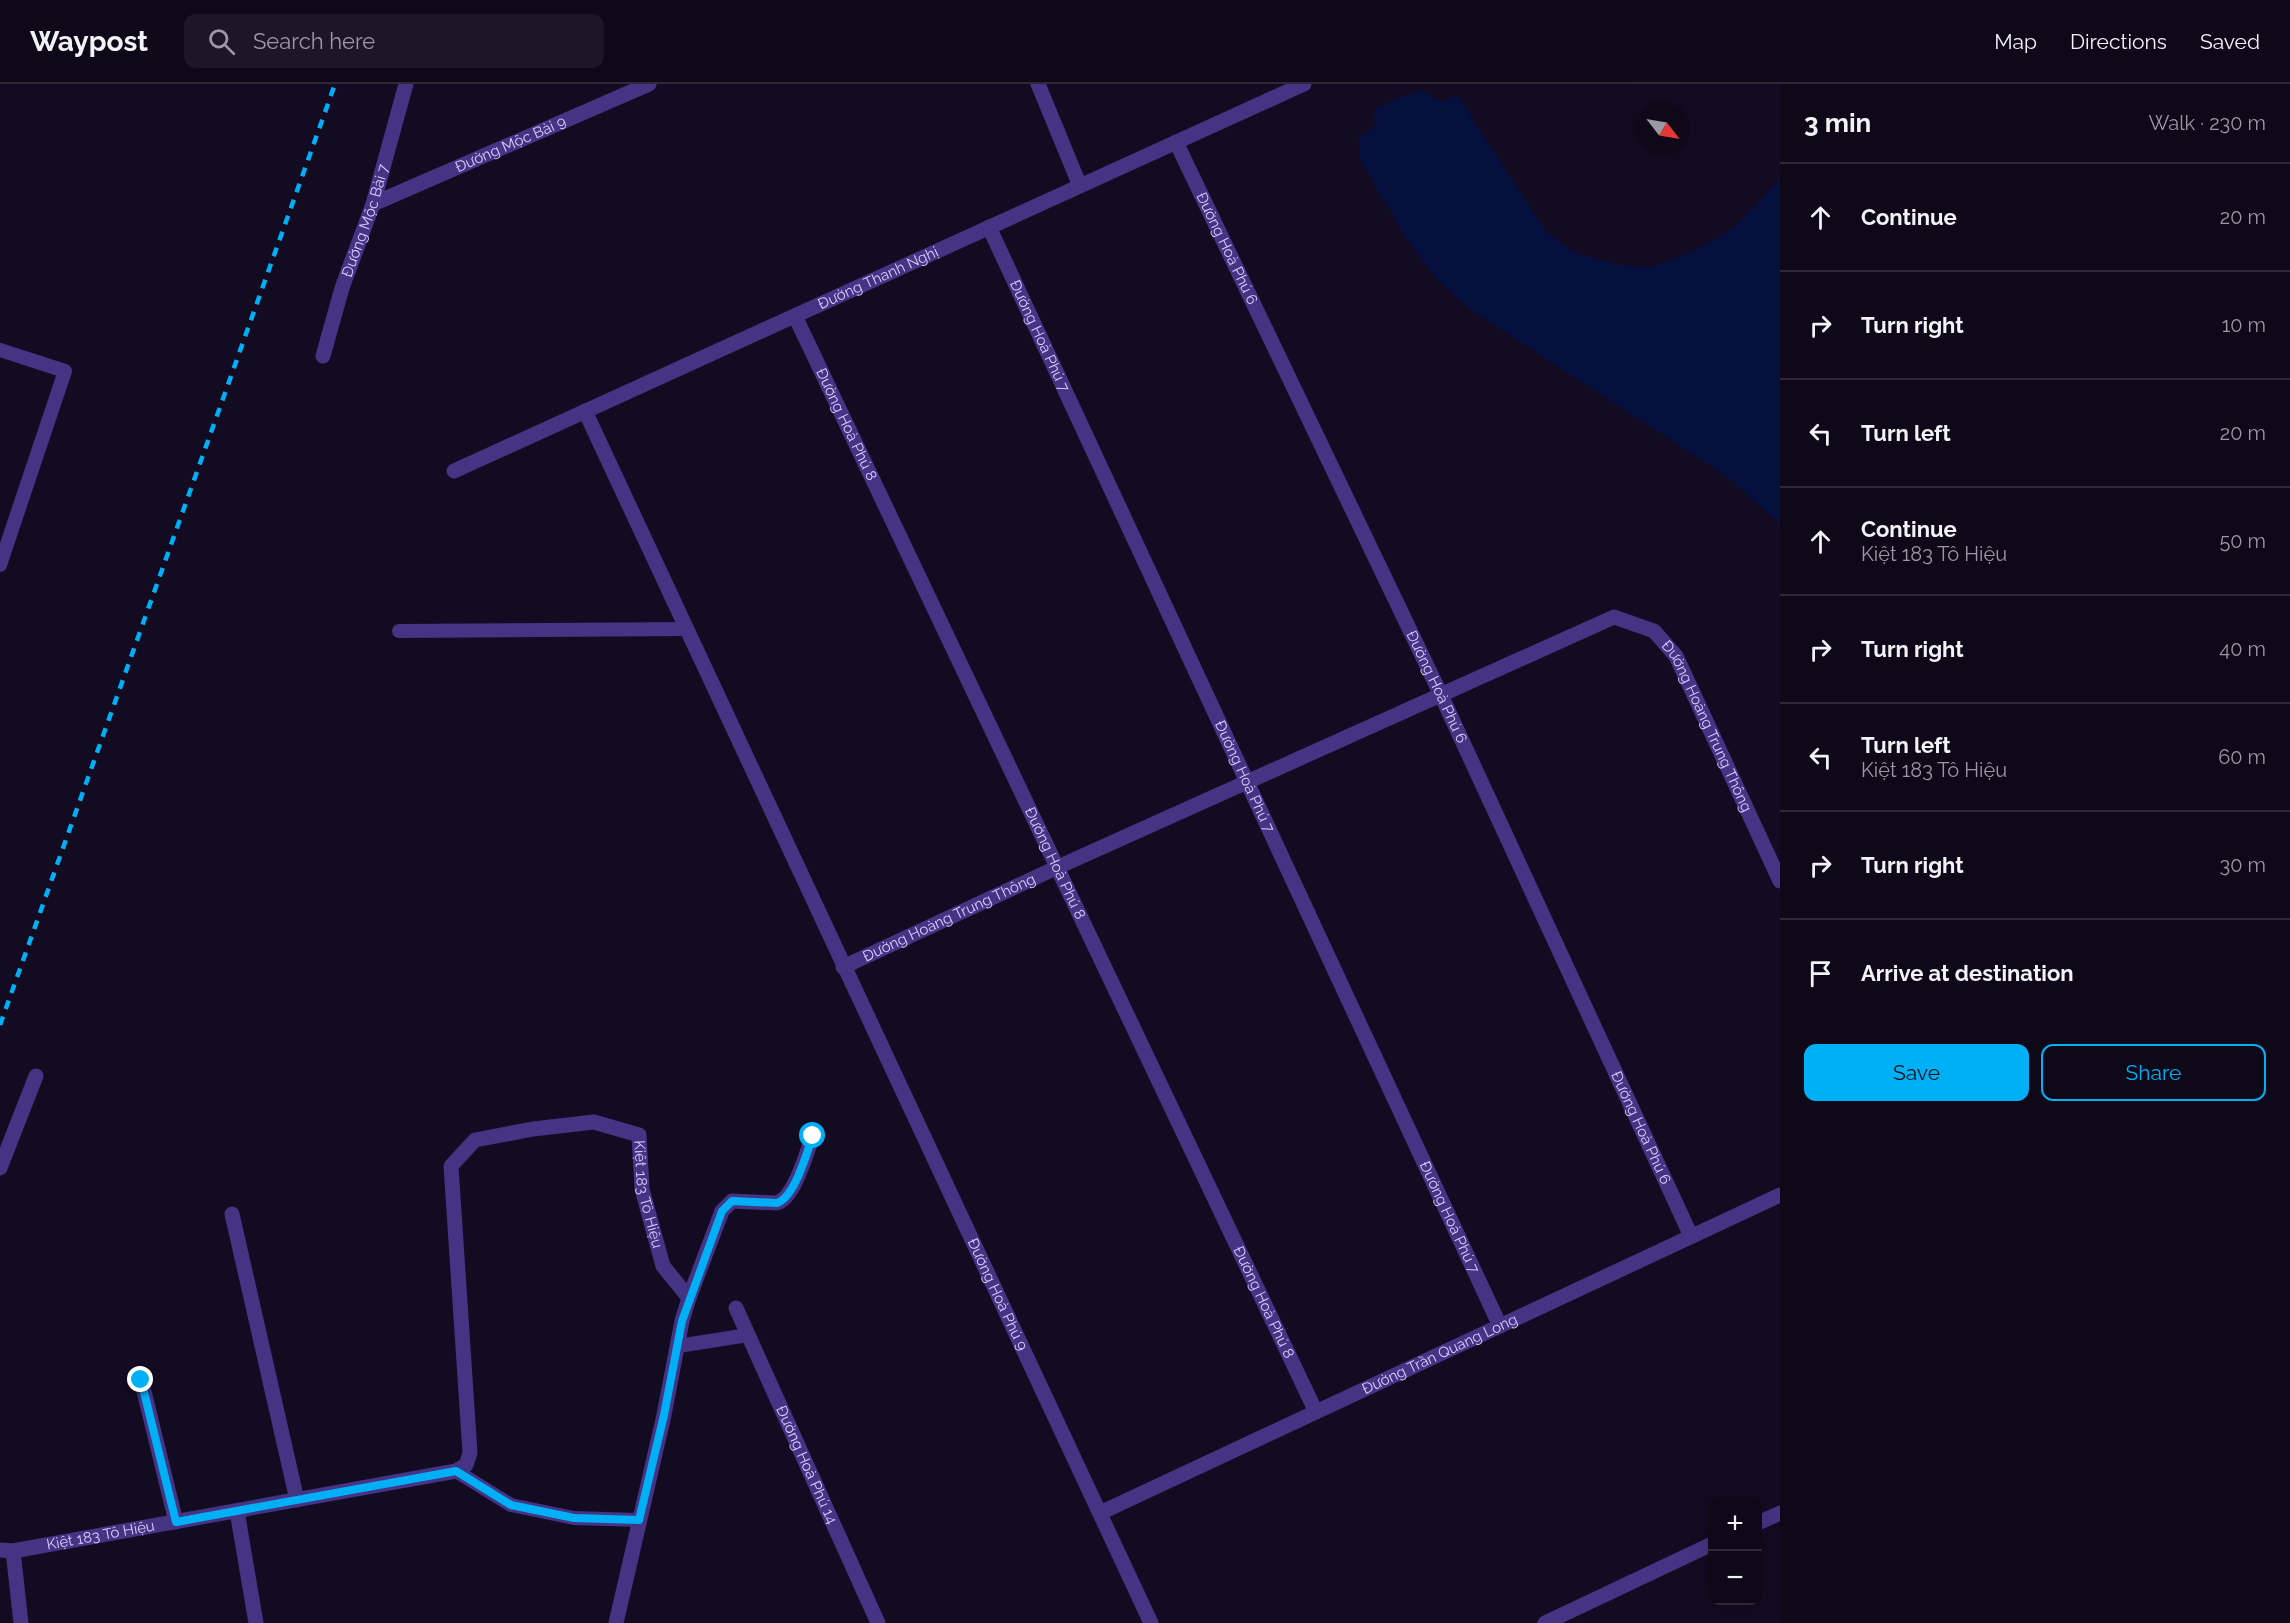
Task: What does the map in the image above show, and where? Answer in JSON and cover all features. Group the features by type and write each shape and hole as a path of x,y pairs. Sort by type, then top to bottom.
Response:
{"street":[{"name":"Đường Mộc Bài 7","path":"323,356 342,288 373,204 406,84"},
{"name":"Đường Mộc Bài 9","path":"373,204 649,84"},
{"path":"1038,84 1080,186"},
{"name":"Đường Thanh Nghị","path":"454,471 1304,84"},
{"name":"Đường Hoà Phú 6","path":"1176,142 1441,695 1691,1236"},
{"name":"Đường Hoà Phú 7","path":"989,227 1500,1326"},
{"name":"Đường Hoà Phú 8","path":"795,315 1316,1412"},
{"name":"Đường Hoà Phú 9","path":"585,411 843,968 1151,1623"},
{"name":"Đường Hoàng Trung Thông","path":"843,968 1058,867 1614,617 1654,632 1676,656 1780,881"},
{"path":"0,1168 36,1076"},
{"name":"Kiệt 183 Tô Hiệu","path":"6,1550 176,1522 456,1471 466,1465 470,1453 451,1166 475,1140 533,1129 594,1122 639,1135 642,1189 663,1266 689,1298"},
{"path":"616,1623 689,1298 716,1228 727,1205 732,1201 777,1203 783,1201 791,1192 813,1136"},
{"name":"Đường Trần Quang Long","path":"1100,1513 1780,1195"},
{"path":"232,1214 297,1500"},
{"name":"Đường Hoà Phú 14","path":"736,1308 878,1623"},
{"path":"141,1380 176,1522"},
{"path":"237,1511 256,1623"},
{"path":"1762,1521 1780,1513"},
{"path":"1545,1623 1708,1547"},
{"path":"6,1550 21,1623"}],"lane":[{"path":"0,350 65,371 0,566"},
{"path":"399,631 687,629"},
{"path":"678,1346 748,1335"},
{"path":"456,1471 511,1505 574,1518 639,1520"}],"shaded area":[{"path":"1422,90 1442,102 1457,95 1547,233 1576,253 1620,265 1654,267 1699,248 1734,227 1780,179 1780,524 1729,478 1468,308 1437,279 1407,240 1361,161 1358,138 1375,127 1374,110 1398,98"}],"railway":[{"path":"0,1025 335,84"}],"route":[{"path":"141,1380 176,1522 456,1471 511,1505 574,1518 639,1520 664,1415 682,1321 722,1211 732,1201 777,1203 783,1201 791,1192 813,1136"}]}
